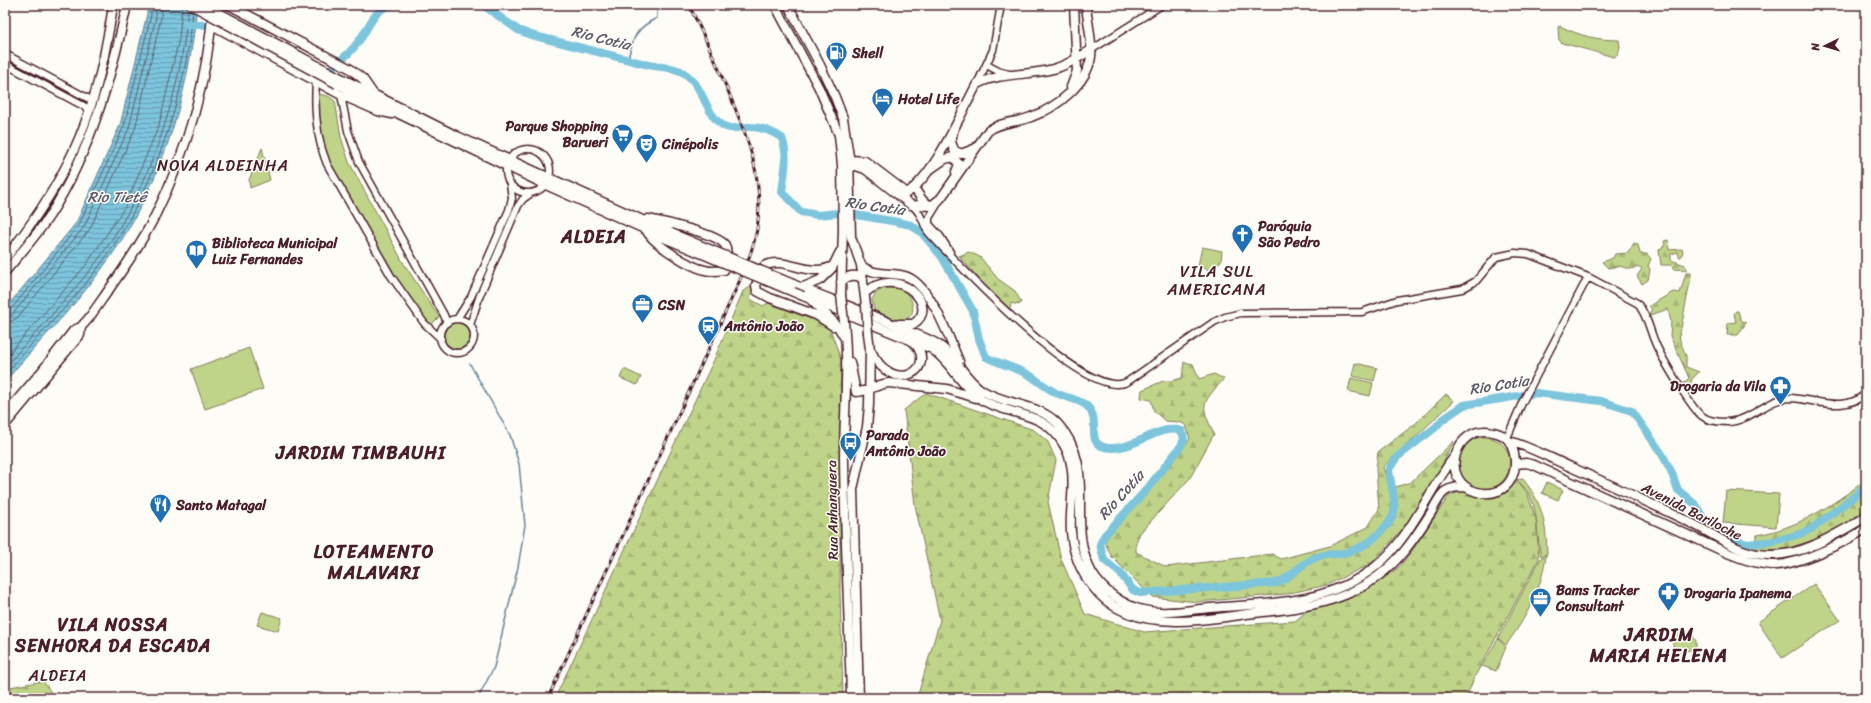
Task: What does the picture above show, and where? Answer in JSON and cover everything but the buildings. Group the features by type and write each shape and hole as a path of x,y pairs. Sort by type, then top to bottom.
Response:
{"main road":[{"path":"5,259 36,217 86,134 113,5"},
{"path":"5,272 44,224 66,188 118,48 127,5"},
{"path":"191,5 337,80 458,136 508,162 546,185 646,230 670,236 793,284 889,322 940,346 949,354 965,376 981,390 1023,405 1048,416 1065,432 1078,456 1080,471 1080,534 1087,563 1094,576 1111,594 1123,602 1144,610 1171,611 1288,601 1328,592 1343,586 1374,567 1395,546 1414,522 1426,499 1454,457 1460,444 1471,434 1478,431 1488,430 1498,433 1508,439 1515,454 1516,464 1510,481 1497,491 1481,493 1466,487 1452,488 1444,493 1400,557 1384,572 1368,583 1336,599 1291,610 1170,621 1141,619 1117,609 1106,601 1086,579 1080,567 1075,555 1071,531 1072,475 1070,459 1060,439 1050,428 1039,421 947,389 882,384 869,390 856,392"},
{"path":"206,5 402,116 508,162 550,177 634,216 670,236 806,297 932,349 940,354 964,384 982,400"},
{"path":"5,414 42,371 74,330 81,327 89,318 135,250 165,195 179,161 192,122 210,38 213,5"},
{"path":"229,5 349,68 363,79 374,96"},
{"path":"775,5 828,105 839,135 846,163"},
{"path":"788,5 835,96 843,118 847,139 847,229"},
{"path":"1066,95 1075,79 1076,58 1074,5"},
{"path":"847,139 853,152 865,165 912,205 930,206 941,198 983,136 993,127 1032,117 1049,108 1078,84 1086,71 1091,57 1086,5"},
{"path":"212,25 341,95 378,111 402,116"},
{"path":"210,38 216,32 223,31"},
{"path":"912,205 915,191 930,169 977,84 985,80 1053,70 1068,64 1091,50"},
{"path":"954,126 952,142 954,150 961,154 974,149"},
{"path":"930,169 945,159 953,157 958,164 951,184"},
{"path":"846,163 865,165 907,193 915,191"},
{"path":"915,191 922,201 930,206"},
{"path":"634,216 685,228 720,240 725,246 726,251 724,270 705,270 686,262 661,246 646,230"},
{"path":"36,217 44,224"},
{"name":"Rua Anhanguera","path":"847,229 843,246 841,295 842,326 847,344 844,458 851,698"},
{"name":"Rua Anhanguera","path":"847,229 861,265 870,350 867,427 853,489 859,698"},
{"path":"801,288 820,280 833,266 843,246"},
{"path":"833,266 826,270 813,271 779,263 768,264 764,266 756,285 758,291 765,296 842,326"},
{"path":"861,265 867,270 905,276 912,279 922,287 944,327 965,376"},
{"path":"841,282 851,276 856,276 863,279"},
{"path":"865,293 877,284 890,282 899,284 913,291 921,302 922,308 919,318 913,324 908,325 889,322"},
{"path":"806,297 832,320 842,326"},
{"path":"5,425 80,334 81,327"},
{"path":"870,350 877,363 883,370 895,376 907,376 918,369 921,357 916,345 910,339"},
{"path":"847,344 856,392 869,405"},
{"name":"Avenida Bariloche","path":"1508,439 1628,493 1692,524 1730,545 1758,555 1778,555 1798,551 1833,537 1866,517"},
{"path":"1454,457 1456,474 1466,487"},
{"name":"Avenida Bariloche","path":"1516,464 1526,463 1534,465 1723,551 1753,562 1776,565 1788,563 1807,557 1864,530"}],"street":[{"path":"977,84 993,50 1001,5"},
{"path":"1091,50 1162,5"},
{"path":"5,54 94,100"},
{"path":"5,64 91,110"},
{"path":"987,65 1004,73 1016,75"},
{"path":"316,81 316,124 320,144 327,164 384,265 418,316 430,330 441,338"},
{"path":"341,95 348,131 359,162 444,315 447,323"},
{"path":"430,330 442,328 447,323 457,319 471,297 509,210 512,198 510,184 506,175 508,162 522,150 536,150 544,155 549,163 550,177 546,185 539,191 530,194 523,199 518,206 480,295 470,325"},
{"path":"510,184 517,190 530,194"},
{"path":"941,198 928,221 930,226 950,250 952,258"},
{"path":"912,205 920,215 928,233 972,280 1038,339 1090,376 1116,386 1122,385 1139,374 1214,322 1234,315 1362,312 1397,300 1462,289 1476,281 1496,257 1507,254 1528,254 1588,277 1632,300 1643,310 1658,348 1687,397 1702,417 1720,422 1734,422 1786,398 1817,403 1841,403 1854,401 1866,393"},
{"path":"1508,439 1525,398 1588,277"},
{"path":"442,328 441,338 443,345 450,351 459,353 465,351 474,340 474,335 470,325 467,322 457,319"}],"green space":[{"path":"1560,26 1589,37 1619,40 1620,47 1618,55 1614,57 1562,43 1559,40 1558,27"},
{"path":"319,94 328,96 335,101 341,137 349,162 404,264 439,317 432,324 425,322 388,271 329,163 320,131"},
{"path":"262,148 270,180 250,188 249,180"},
{"path":"1668,240 1669,250 1682,249 1683,252 1681,257 1679,257 1678,252 1671,254 1671,260 1685,265 1686,270 1674,269 1671,265 1661,265 1659,250 1665,245 1664,241"},
{"path":"1634,243 1638,245 1640,254 1647,254 1651,259 1648,266 1650,269 1648,280 1642,284 1637,276 1642,269 1640,267 1630,269 1619,266 1608,268 1602,262 1613,258 1615,254 1628,253"},
{"path":"1202,247 1222,251 1221,261 1210,270 1198,266"},
{"path":"969,252 980,257 998,279 1015,291 1021,302 1019,305 1011,303 1010,309 988,289 959,256"},
{"path":"1686,273 1691,273 1691,277 1681,328 1679,331 1680,341 1686,356 1686,367 1699,372 1692,379 1688,392 1683,384 1689,378 1670,336 1671,322 1668,309 1648,316 1652,309 1649,306 1673,292 1680,293"},
{"path":"753,286 750,299 763,306 768,303 829,326 841,360 840,591 843,698 555,698 713,362 743,291"},
{"path":"884,288 900,289 909,296 913,306 910,316 906,319 897,320 874,310 872,300 875,294"},
{"path":"1738,311 1741,320 1746,323 1738,335 1727,335 1728,323 1736,322 1734,314"},
{"path":"457,323 466,327 470,336 466,345 457,349 448,345 444,336 448,327"},
{"path":"249,348 263,389 205,409 191,369"},
{"path":"1184,362 1193,364 1199,379 1214,374 1224,379 1207,399 1205,405 1206,416 1214,434 1190,478 1140,533 1136,542 1136,552 1166,567 1272,554 1281,559 1330,546 1368,527 1379,509 1376,469 1378,452 1415,424 1446,394 1454,401 1383,467 1390,489 1411,482 1454,441 1434,481 1407,524 1372,563 1327,585 1286,594 1197,602 1152,597 1112,557 1104,541 1190,439 1186,425 1179,422 1165,421 1154,411 1151,400 1141,398 1142,390 1163,381 1172,381 1182,378"},
{"path":"1355,363 1377,368 1374,381 1352,376"},
{"path":"624,369 641,377 637,385 620,378"},
{"path":"1351,378 1373,383 1370,396 1348,391"},
{"path":"926,393 1034,430 1048,442 1056,460 1048,502 1061,559 1085,614 1144,632 1295,621 1307,611 1348,599 1398,568 1409,555 1449,496 1462,491 1483,497 1498,496 1508,491 1515,483 1521,484 1528,495 1536,519 1539,559 1474,678 1466,698 917,698 940,620 915,505 904,410"},
{"path":"1479,437 1489,437 1503,444 1510,458 1510,468 1503,482 1489,489 1479,489 1469,485 1462,478 1458,468 1458,458 1462,448 1469,441"},
{"path":"1523,479 1535,497 1542,514 1546,533 1547,554 1541,556 1536,515 1533,504 1530,495 1516,480"},
{"path":"1866,480 1866,509 1830,535 1785,549 1756,550 1757,535 1772,532 1801,521 1828,507"},
{"path":"1547,482 1563,490 1558,500 1542,493"},
{"path":"1726,491 1779,494 1776,527 1723,523"},
{"path":"1546,555 1537,591 1520,625 1506,645 1498,638 1541,558"},
{"path":"1814,584 1840,620 1782,658 1758,622"},
{"path":"262,612 282,618 278,631 257,625"},
{"path":"1678,630 1691,633 1696,641 1696,647 1690,650 1675,653 1673,641"},
{"path":"1498,639 1506,647 1496,671 1482,666"},
{"path":"43,681 55,698 5,698 5,688"}],"water":[{"name":"Rio Tietê","path":"147,5 197,5 193,41 186,76 178,112 167,147 153,181 119,245 76,302 5,382 5,309 76,223 120,125 147,14"}],"waterway":[{"name":"Rio Cotia","path":"331,68 352,50 379,11 390,5"},
{"name":"Rio Cotia","path":"483,5 518,30 531,35 649,65 672,68 684,73 691,78 711,113 721,124 728,128 759,128 782,138 786,158 782,192 801,212 818,215 838,213 856,215 911,225 922,233 942,257 973,311 979,339 986,357 1026,373 1056,393 1087,406 1093,418 1094,436 1095,441 1098,444 1104,447 1114,448 1135,443 1164,431 1173,429 1182,431 1184,439 1181,446 1147,489 1104,536 1100,544 1104,560 1121,574 1133,590 1140,593 1277,583 1312,559 1322,555 1345,553 1364,545 1376,537 1393,516 1394,501 1389,469 1397,457 1436,427 1442,420 1464,405 1536,393 1601,401 1632,411 1662,454 1671,471 1678,490 1696,505 1704,520 1722,535 1747,544 1775,541 1803,533 1813,528 1866,487"},
{"path":"628,59 636,34 644,26 657,18 657,5"},
{"name":"Rio Cotia","path":"186,24 205,25"},
{"path":"470,364 510,435 519,464 525,525 518,567 494,667 478,698"}],"railway":[{"path":"548,698 737,288 751,253 757,229 759,193 753,158 748,141 719,69 689,5"}],"place":[{"name":"Shell","path":"837,72"},
{"name":"Hotel Life","path":"883,118"},
{"name":"Parque Shopping Barueri","path":"623,154"},
{"name":"Cinépolis","path":"646,164"},
{"name":"Paróquia São Pedro","path":"1242,254"},
{"name":"Biblioteca Municipal Luiz Fernandes","path":"197,270"},
{"name":"CSN","path":"643,324"},
{"name":"Antônio João","path":"709,346"},
{"name":"Drogaria da Vila","path":"1781,406"},
{"name":"Parada Antônio João","path":"850,462"},
{"name":"Santo Matagal","path":"160,524"},
{"name":"Drogaria Ipanema","path":"1669,612"},
{"name":"Bams Tracker Consultant","path":"1540,618"}],"district":[{"name":"NOVA ALDEINHA","path":"223,165"},
{"name":"ALDEIA","path":"594,237"},
{"name":"VILA SUL AMERICANA","path":"1217,280"},
{"name":"JARDIM TIMBAUHI","path":"361,453"},
{"name":"LOTEAMENTO MALAVARI","path":"374,562"},
{"name":"VILA NOSSA SENHORA DA ESCADA","path":"113,635"},
{"name":"JARDIM MARIA HELENA","path":"1659,645"},
{"name":"ALDEIA","path":"58,675"}]}
